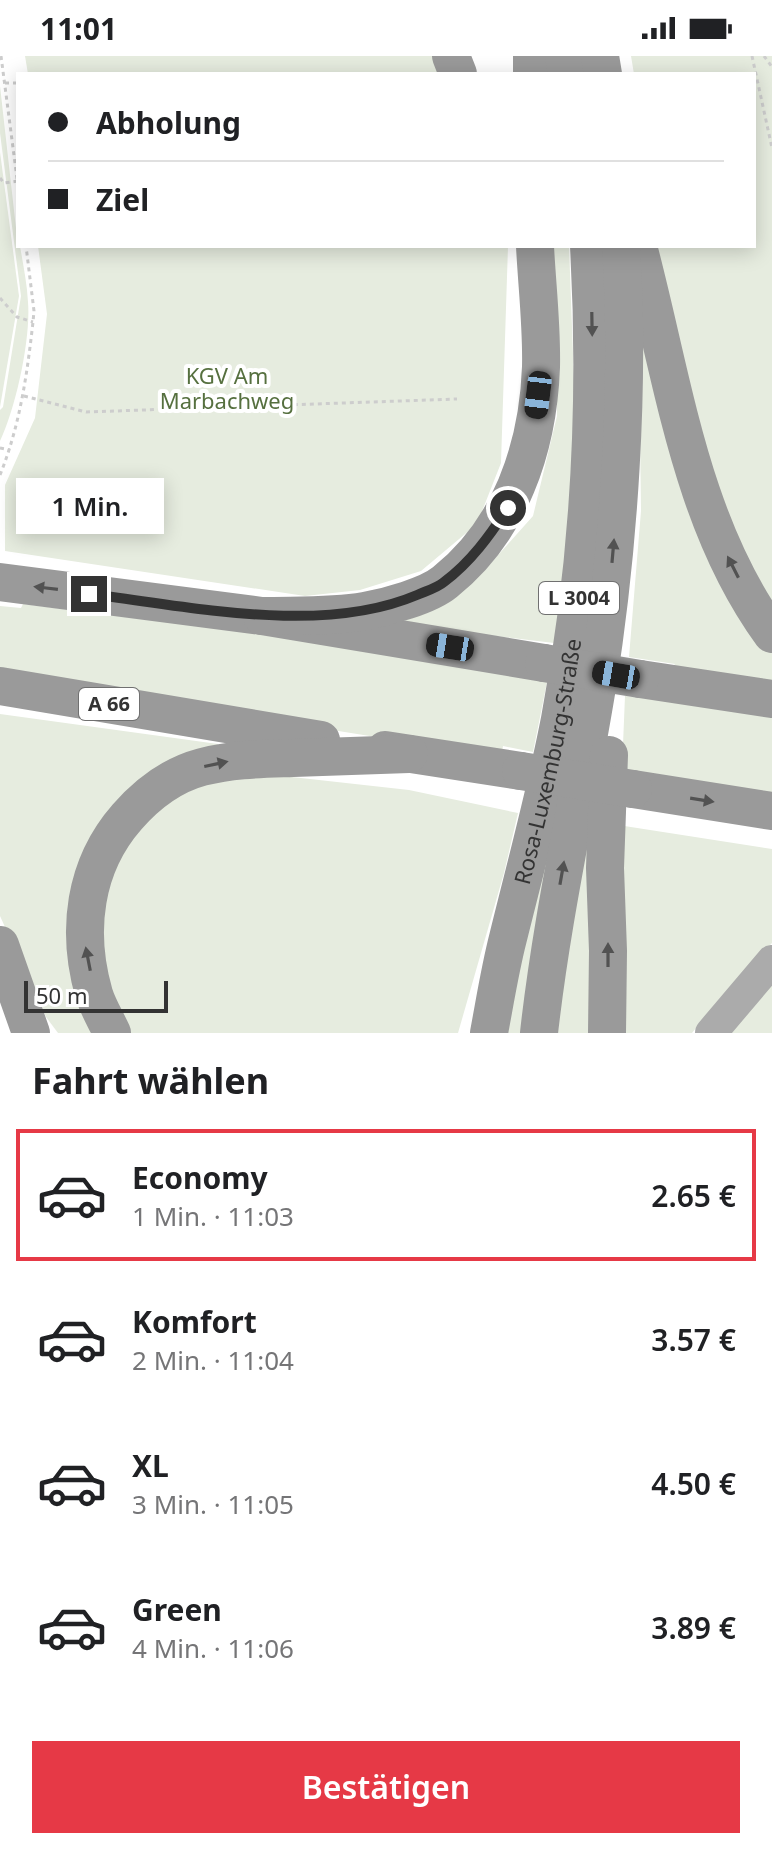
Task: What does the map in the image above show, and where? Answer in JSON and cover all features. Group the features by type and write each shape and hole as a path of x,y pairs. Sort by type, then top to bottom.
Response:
{"highway":[{"path":"262,616 365,611 407,599 443,584 482,546 508,508 531,449 541,368 535,248"},
{"name":"Rosa-Luxemburg-Straße","path":"489,1033 507,942 560,721 586,541 594,411 589,248"},
{"name":"Rosa-Luxemburg-Straße","path":"539,1033 557,898 605,628 617,509 622,396 621,248"},
{"path":"638,248 685,441 720,542 755,610 772,634"},
{"path":"1,582 262,616 772,699"},
{"path":"605,628 610,721 605,868 607,1033"},
{"name":"A 66","path":"1,686 772,811"},
{"path":"112,1033 95,995 85,943 86,907 95,866 112,834 146,796 174,778 201,767 242,759 409,754"},
{"path":"477,1033 507,942"},
{"path":"5,957 31,1033"},
{"path":"5,957 44,1033"}],"main road":[{"path":"711,1033 772,961"}],"path":[{"path":"1,56 16,168"},
{"path":"764,56 772,67"},
{"path":"756,74 772,148"},
{"path":"5,83 16,83"},
{"path":"0,475 24,396 33,322 26,248"},
{"path":"0,298 17,317 33,322"},
{"path":"24,396 86,412 457,399"},
{"path":"0,448 10,450"}],"green space":[{"path":"25,56 446,56 451,72 28,72"},
{"path":"631,56 772,56 772,613 697,448 654,248 756,248 756,72 634,72"},
{"path":"0,86 16,248 20,248 28,317 21,373 0,441 0,410 3,407 21,296 0,133"},
{"path":"0,152 19,296 0,407"},
{"name":"KGV Am Marbachweg","path":"38,248 508,248 501,463 477,524 421,571 360,590 305,596 5,551 5,485 35,418 47,314"},
{"path":"554,248 569,248 578,489 554,643 370,621 482,573 533,516 557,416"},
{"path":"632,265 772,648 772,688 669,671 675,664 629,657 641,511 639,359"},
{"path":"23,604 317,641 547,682 533,752 503,746 501,757 0,677 0,606 21,608"},
{"path":"625,696 772,712 772,797 622,769"},
{"path":"0,714 218,744 216,749 97,830 98,1033 58,1033 46,1017 0,916"},
{"path":"274,775 409,790 518,813 458,1033 127,1033 106,986 100,906 119,848 167,802 199,786 237,777"},
{"path":"558,818 525,1033 499,1033"},
{"path":"591,823 589,1033 558,1033 563,963"},
{"path":"618,825 772,849 772,943 692,1033 620,1033"},
{"path":"772,980 772,1033 726,1033"}],"route":[{"path":"89,594 262,616 365,611 443,584 482,546 508,508"}]}
